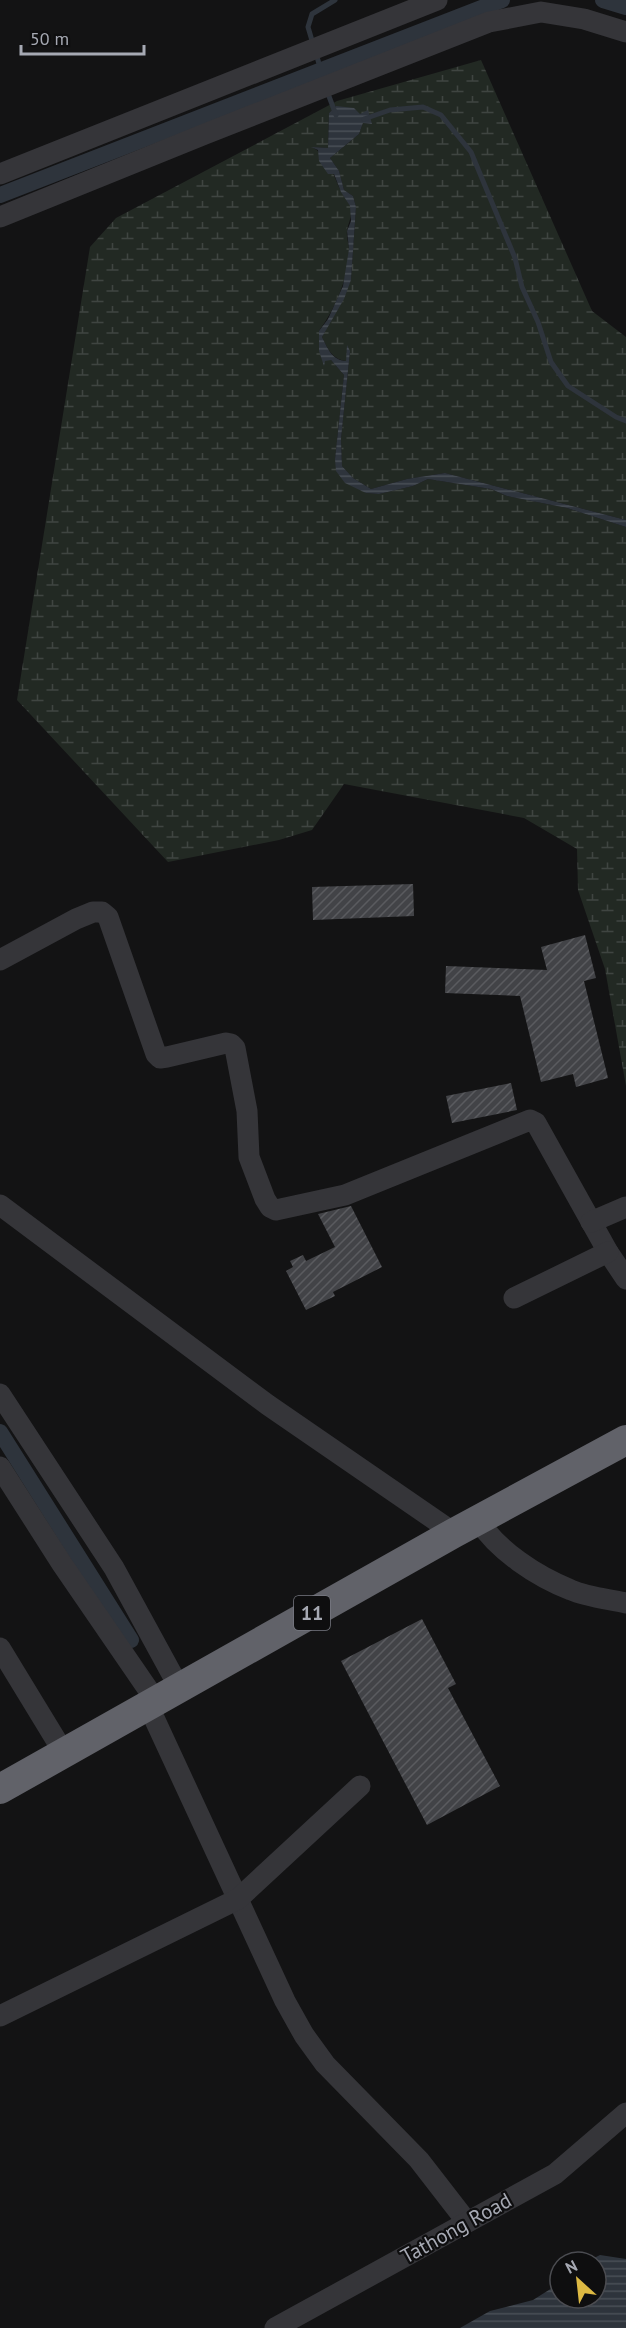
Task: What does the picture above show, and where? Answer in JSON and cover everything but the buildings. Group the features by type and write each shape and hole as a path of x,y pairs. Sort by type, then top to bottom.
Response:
{"highway":[{"name":"11","path":"0,1789 466,1526 626,1440"}],"street":[{"path":"0,174 437,0"},
{"path":"0,217 489,22 541,12 584,19 626,32"},
{"path":"0,960 76,919 93,912 102,912 108,918 156,1054 160,1058 226,1043 235,1048 247,1111 249,1157 265,1199 270,1207 276,1210 345,1195 530,1120 536,1123 608,1252 626,1279"},
{"path":"0,1205 268,1406 494,1541 540,1574 572,1591 626,1603"},
{"path":"591,1222 626,1207"},
{"path":"514,1298 608,1252"},
{"path":"0,1394 114,1568 161,1699 238,1899 285,2001 304,2035 325,2064 419,2160 467,2222"},
{"path":"0,1467 62,1564 161,1699"},
{"path":"0,1648 64,1753"},
{"path":"0,2016 238,1899 360,1786"},
{"name":"Tathong Road","path":"275,2328 555,2174 626,2113"}],"green space":[{"path":"481,60 592,311 626,337 626,520 445,473 407,479 371,489 353,478 342,466 341,439 350,351 346,361 337,358 322,337 351,280 356,207 353,196 344,190 339,171 330,158 359,134 363,123 371,124 360,115 336,106 329,113 328,148 312,147 328,164 351,209 347,233 348,261 344,282 331,312 319,331 324,360 331,360 344,375 335,459 366,493 379,494 413,486 428,479 491,489 507,496 567,508 626,527 626,1086 605,969 578,890 577,849 524,818 344,784 312,830 279,840 168,862 17,700 90,247 116,218 337,101"}],"shaded area":[{"path":"336,106 354,108 360,114 368,110 372,124 363,123 359,134 330,158 339,171 344,190 353,196 356,207 351,280 344,299 322,337 337,359 346,361 347,345 350,351 341,439 342,466 353,478 371,489 407,479 445,473 626,520 626,527 567,508 507,496 491,489 428,479 413,486 379,494 366,493 345,483 336,471 335,459 344,375 331,360 325,361 324,366 319,351 319,331 328,319 343,286 349,249 347,231 351,221 350,206 334,174 328,174 319,161 318,150 311,147 328,148 329,113"},
{"path":"608,2256 626,2259 626,2328 460,2328 490,2311 533,2300 548,2291 548,2310 608,2310"}],"waterway":[{"path":"313,44 308,27 312,14 335,0"},
{"path":"0,195 502,0"},
{"path":"603,0 626,7"},
{"path":"316,53 324,82"},
{"path":"327,91 336,115"},
{"path":"364,119 390,110 423,107 441,115 471,152 515,258 522,287 538,322 551,362 568,386 626,421"},
{"path":"0,1432 131,1640"}]}
